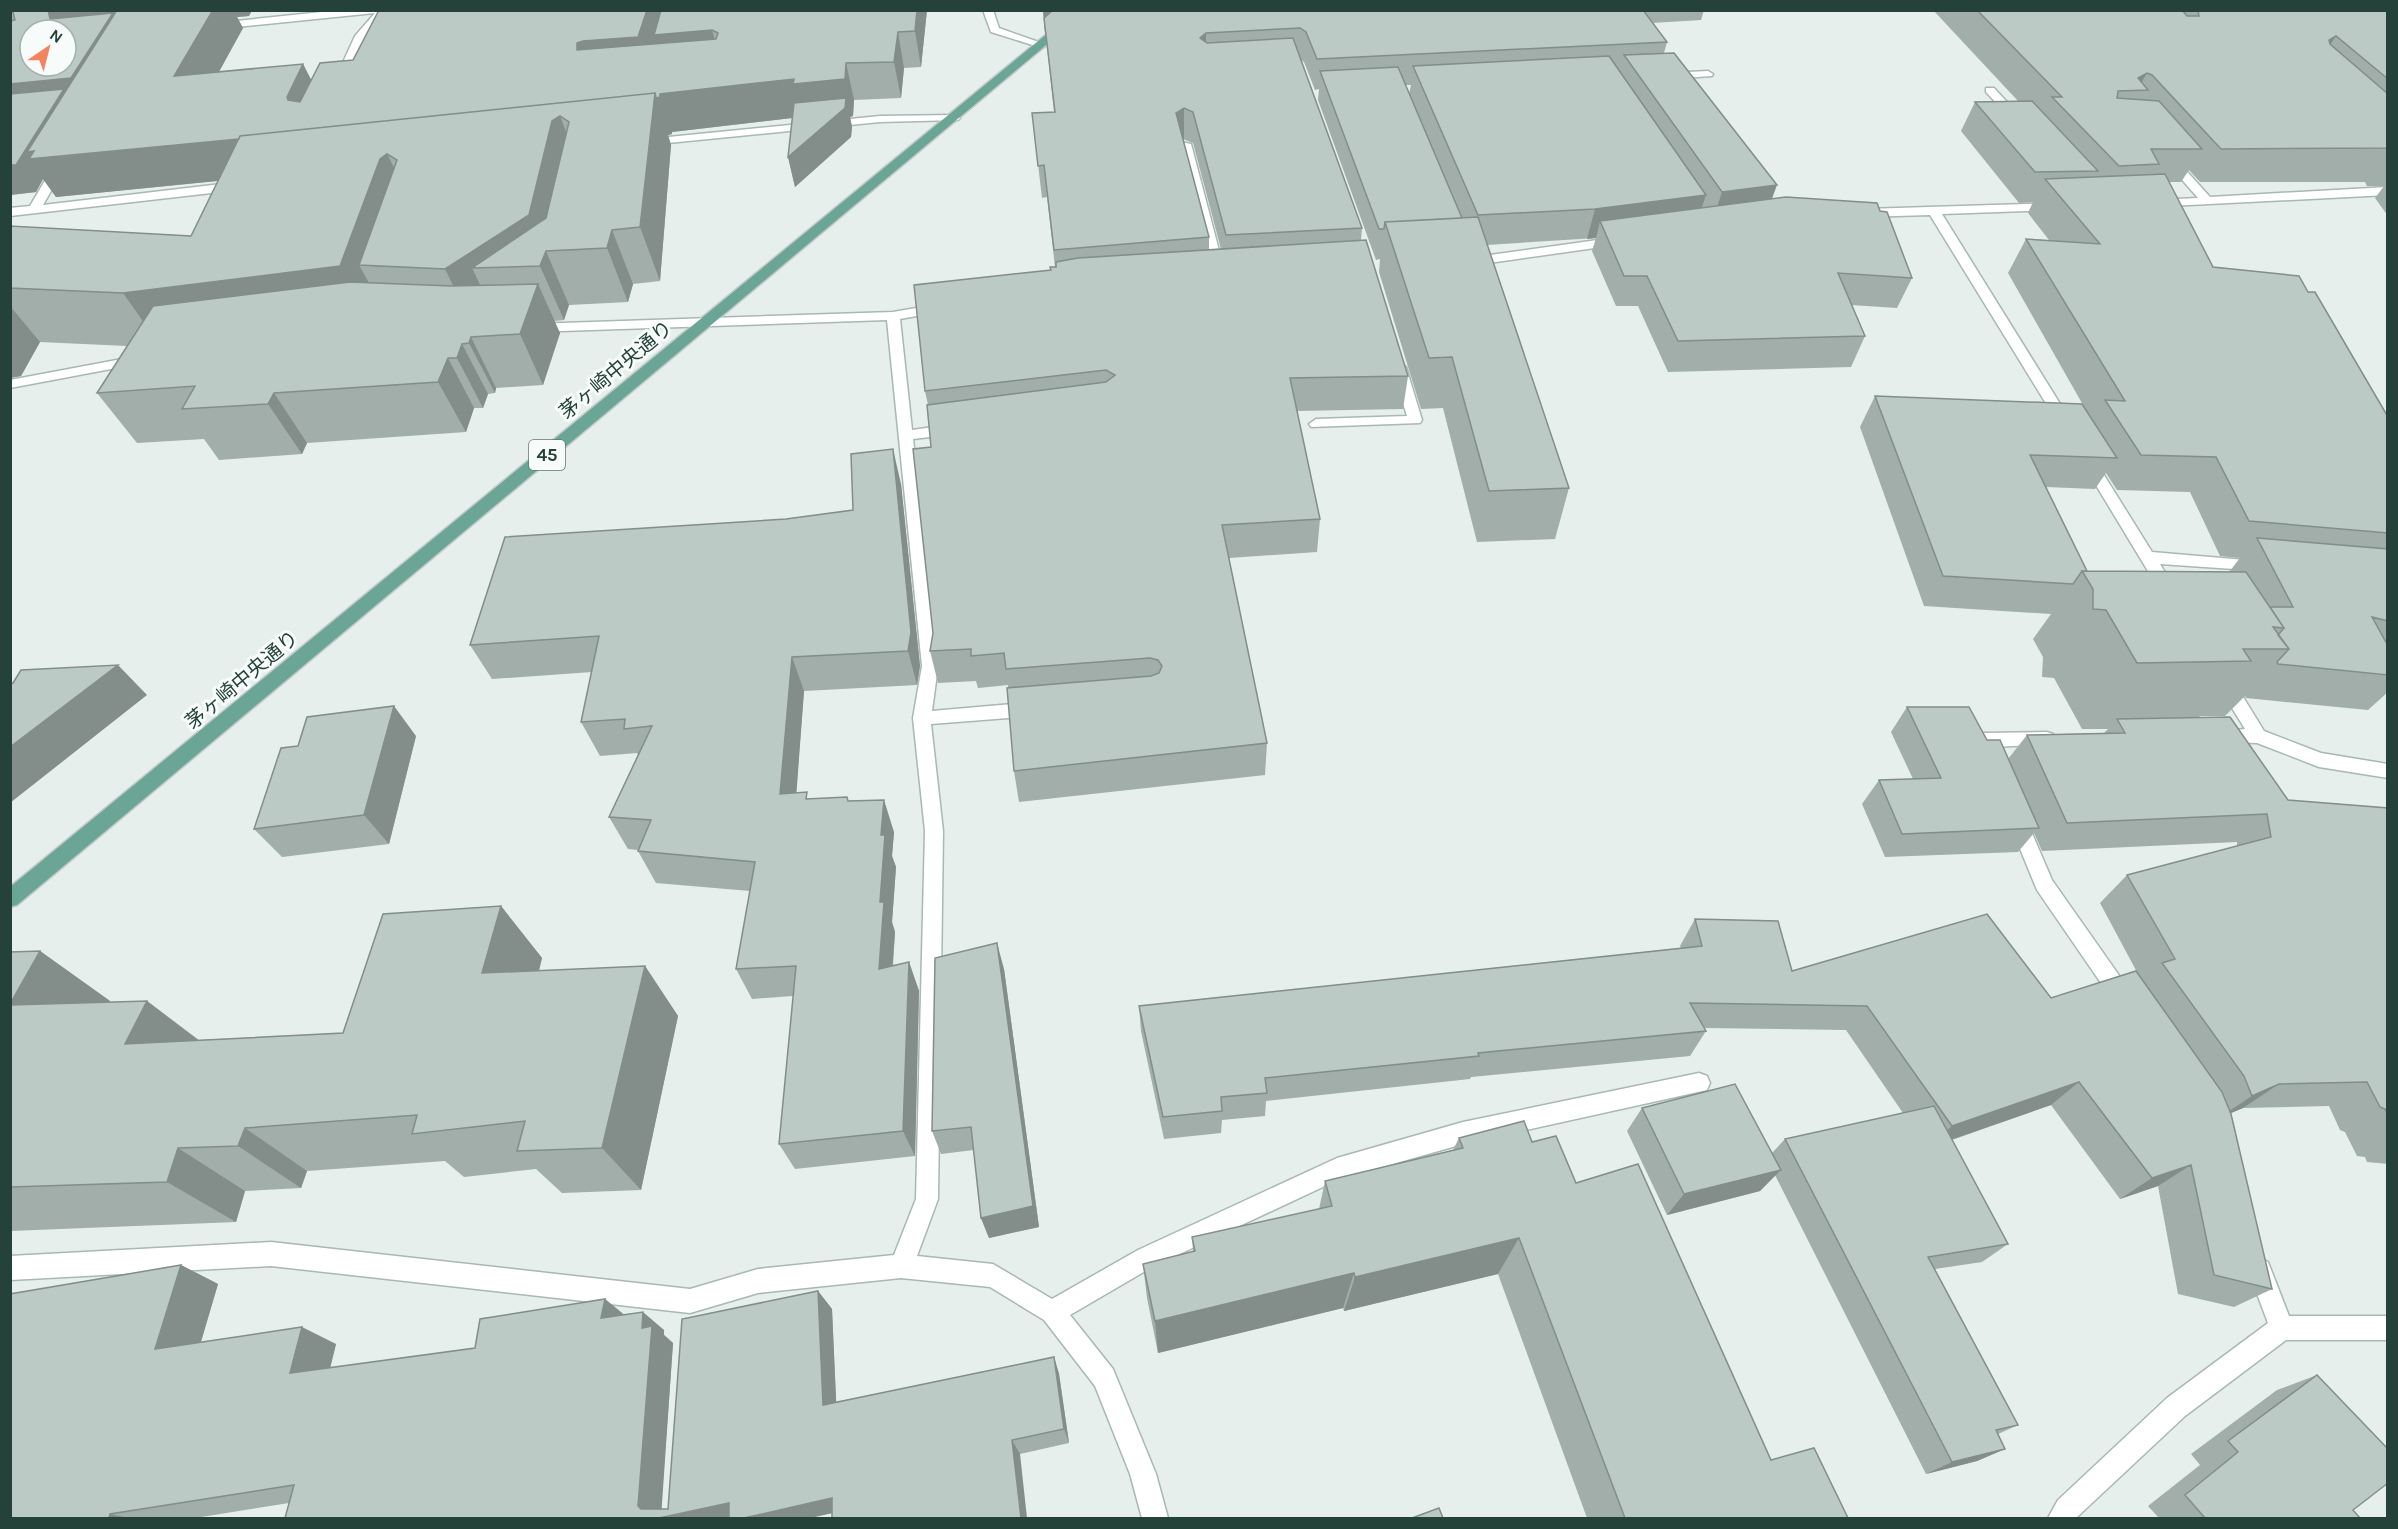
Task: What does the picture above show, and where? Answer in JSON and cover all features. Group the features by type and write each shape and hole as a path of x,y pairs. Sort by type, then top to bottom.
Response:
{"main road":[{"name":"茅ヶ崎中央通り","path":"10,899 1083,10"}],"street":[{"path":"207,27 375,10"},
{"path":"333,95 360,36 383,10"},
{"path":"988,10 995,30 1042,45"},
{"path":"1651,77 1708,74"},
{"path":"1990,90 2028,131"},
{"path":"636,143 880,119 954,118"},
{"path":"1185,144 1219,274"},
{"path":"2158,145 2207,201"},
{"path":"33,209 63,159"},
{"path":"10,212 247,186"},
{"path":"2140,204 2388,191"},
{"path":"1850,214 2073,207"},
{"path":"1934,211 2178,607"},
{"path":"1466,258 1637,239"},
{"path":"512,329 893,316 949,306"},
{"path":"893,316 930,666 922,718 934,831 927,1199 901,1266"},
{"path":"1316,424 1415,420 1395,354"},
{"path":"10,384 151,357"},
{"path":"905,435 973,426"},
{"path":"2147,557 2273,569"},
{"path":"2215,666 2258,736"},
{"path":"922,718 1048,708"},
{"path":"2198,737 2258,736 2319,760 2388,771"},
{"path":"1991,761 1983,740 2067,739"},
{"path":"2009,802 2044,884 2132,1011"},
{"path":"1052,1312 1146,1258 1337,1169 1463,1133 1699,1083"},
{"path":"2253,1251 2282,1328"},
{"path":"10,1268 271,1254 689,1312 758,1281 901,1266 993,1276 1052,1312 1104,1378 1143,1474 1155,1518"},
{"path":"2061,1518 2067,1509 2176,1407 2282,1328 2388,1328"}],"building":[{"path":"10,10 48,10 50,18 18,18 18,78 71,78 10,84 10,21 15,20"},
{"path":"117,10 213,10 174,76 303,64 287,97 288,100 300,102 320,63 353,60 379,10 647,10 638,37 583,41 577,43 577,50 716,39 718,33 712,30 654,35 661,10 917,10 915,31 898,32 894,62 846,63 845,79 793,84 794,79 660,94 660,97 656,98 655,93 240,136 239,139 29,159 34,151 27,152 74,78 78,78 78,72"},
{"path":"1053,10 1643,10 1667,42 1317,59 1306,32 1300,28 1206,33 1200,38 1207,43 1293,38 1362,228 1226,235 1193,112 1184,108 1176,113 1209,237 1054,250 1044,165 1038,166 1032,113 1055,112 1044,18"},
{"path":"1977,10 2182,10 2187,16 2199,16 2198,10 2388,10 2388,79 2336,36 2329,40 2330,44 2388,94 2388,148 2221,149 2152,75 2147,73 2138,78 2148,90 2118,91 2117,98 2159,101 2202,149 2151,149 2159,164 2119,166 2052,97 2062,97"},
{"path":"113,13 78,67 78,18 60,18"},
{"path":"1674,53 1777,185 1722,192 1624,55"},
{"path":"1609,56 1706,195 1595,209 1478,215 1413,66"},
{"path":"1398,67 1462,218 1385,222 1384,229 1379,229 1320,71"},
{"path":"64,89 16,165 10,165 10,94"},
{"path":"655,93 640,227 612,230 607,248 546,251 540,266 472,268 546,218 569,122 560,116 552,121 529,215 445,269 359,265 397,160 387,154 380,159 340,266 123,293 10,288 10,226 191,236 240,136"},
{"path":"846,98 845,108 788,157 794,103"},
{"path":"2032,101 2098,171 2035,172 1975,102"},
{"path":"2165,174 2213,267 2299,276 2308,292 2315,292 2388,417 2388,533 2249,521 2216,457 2141,455 2105,400 2125,401 2026,239 2100,244 2045,179"},
{"path":"1786,197 1877,203 1880,211 1887,212 1912,278 1838,273 1865,336 1678,341 1647,276 1624,276 1600,221"},
{"path":"1478,217 1569,488 1489,491 1452,357 1429,358 1385,222"},
{"path":"1366,240 1408,376 1290,378 1320,519 1222,525 1267,743 1014,771 1007,688 1151,676 1159,673 1162,666 1158,660 1150,658 1006,669 1004,653 971,656 971,649 930,651 933,633 913,449 931,447 927,405 1106,382 1115,375 1106,370 925,391 914,285 1051,270 1050,267 1056,267 1056,262 1078,258"},
{"path":"350,282 451,286 538,284 520,334 471,337 469,343 462,344 457,358 448,358 438,382 274,393 268,404 182,409 195,386 97,393 153,306"},
{"path":"1875,396 2082,404 2117,458 2030,455 2087,571 2082,571 2073,584 1943,576"},
{"path":"893,449 911,632 908,651 792,657 780,794 807,792 806,799 847,797 848,801 884,800 881,835 885,835 880,902 884,902 879,969 909,962 903,1131 779,1144 796,966 736,969 755,862 638,851 651,820 609,817 652,726 624,729 625,719 581,722 599,636 470,645 505,537 786,519 853,510 851,454"},
{"path":"2257,538 2388,549 2388,621 2372,617 2388,646 2388,675 2278,664 2277,662 2289,649 2278,635 2284,628 2270,607 2293,607"},
{"path":"2082,571 2246,572 2284,628 2273,627 2289,649 2243,649 2251,661 2137,663 2106,610 2093,609 2093,589"},
{"path":"118,665 10,747 10,684 21,670"},
{"path":"394,706 364,815 254,829 281,748 298,746 307,717"},
{"path":"1907,707 1969,707 1987,740 2000,740 2039,828 1902,834 1879,780 1941,778"},
{"path":"2230,717 2288,800 2388,808 2388,1114 2380,1107 2367,1082 2279,1084 2252,1096 2244,1076 2162,963 2175,959 2127,875 2271,837 2267,814 2067,823 2027,735 2125,733 2117,719"},
{"path":"501,906 482,973 645,966 602,1148 517,1151 525,1121 412,1134 417,1115 245,1128 238,1146 178,1148 167,1182 10,1187 10,1005 147,1001 125,1044 343,1033 383,914"},
{"path":"1987,914 2051,998 2136,971 2222,1092 2231,1114 2272,1289 2214,1275 2191,1165 2152,1178 2079,1082 1952,1126 1867,1006 1690,1003 1706,1031 1478,1053 1479,1056 1265,1078 1267,1093 1221,1097 1222,1111 1163,1117 1139,1006 1702,946 1695,919 1778,921 1792,971"},
{"path":"997,943 1033,1206 981,1218 971,1127 932,1131 935,958"},
{"path":"40,951 10,1004 10,952"},
{"path":"1735,1084 1781,1170 1684,1194 1642,1108"},
{"path":"1934,1106 2008,1244 1928,1257 2018,1425 1996,1430 2005,1449 1952,1462 1785,1139"},
{"path":"1524,1121 1532,1142 1556,1136 1576,1183 1638,1164 1771,1460 1814,1448 1848,1518 1625,1518 1519,1238 1355,1277 1354,1273 1155,1321 1143,1264 1195,1251 1192,1237 1332,1206 1325,1181 1463,1148 1459,1138"},
{"path":"181,1265 155,1349 302,1327 290,1373 475,1348 480,1319 605,1299 601,1318 643,1312 642,1328 652,1326 638,1506 641,1509 668,1509 682,1319 818,1291 823,1405 1054,1357 1064,1429 1012,1440 1021,1518 832,1518 832,1498 744,1518 729,1518 729,1503 659,1518 285,1518 294,1485 110,1514 109,1518 10,1518 10,1294"},
{"path":"2317,1375 2388,1449 2388,1483 2353,1510 2360,1518 2205,1518 2185,1495 2238,1452 2228,1441"},
{"path":"1439,1508 1443,1518 1412,1518"}]}
